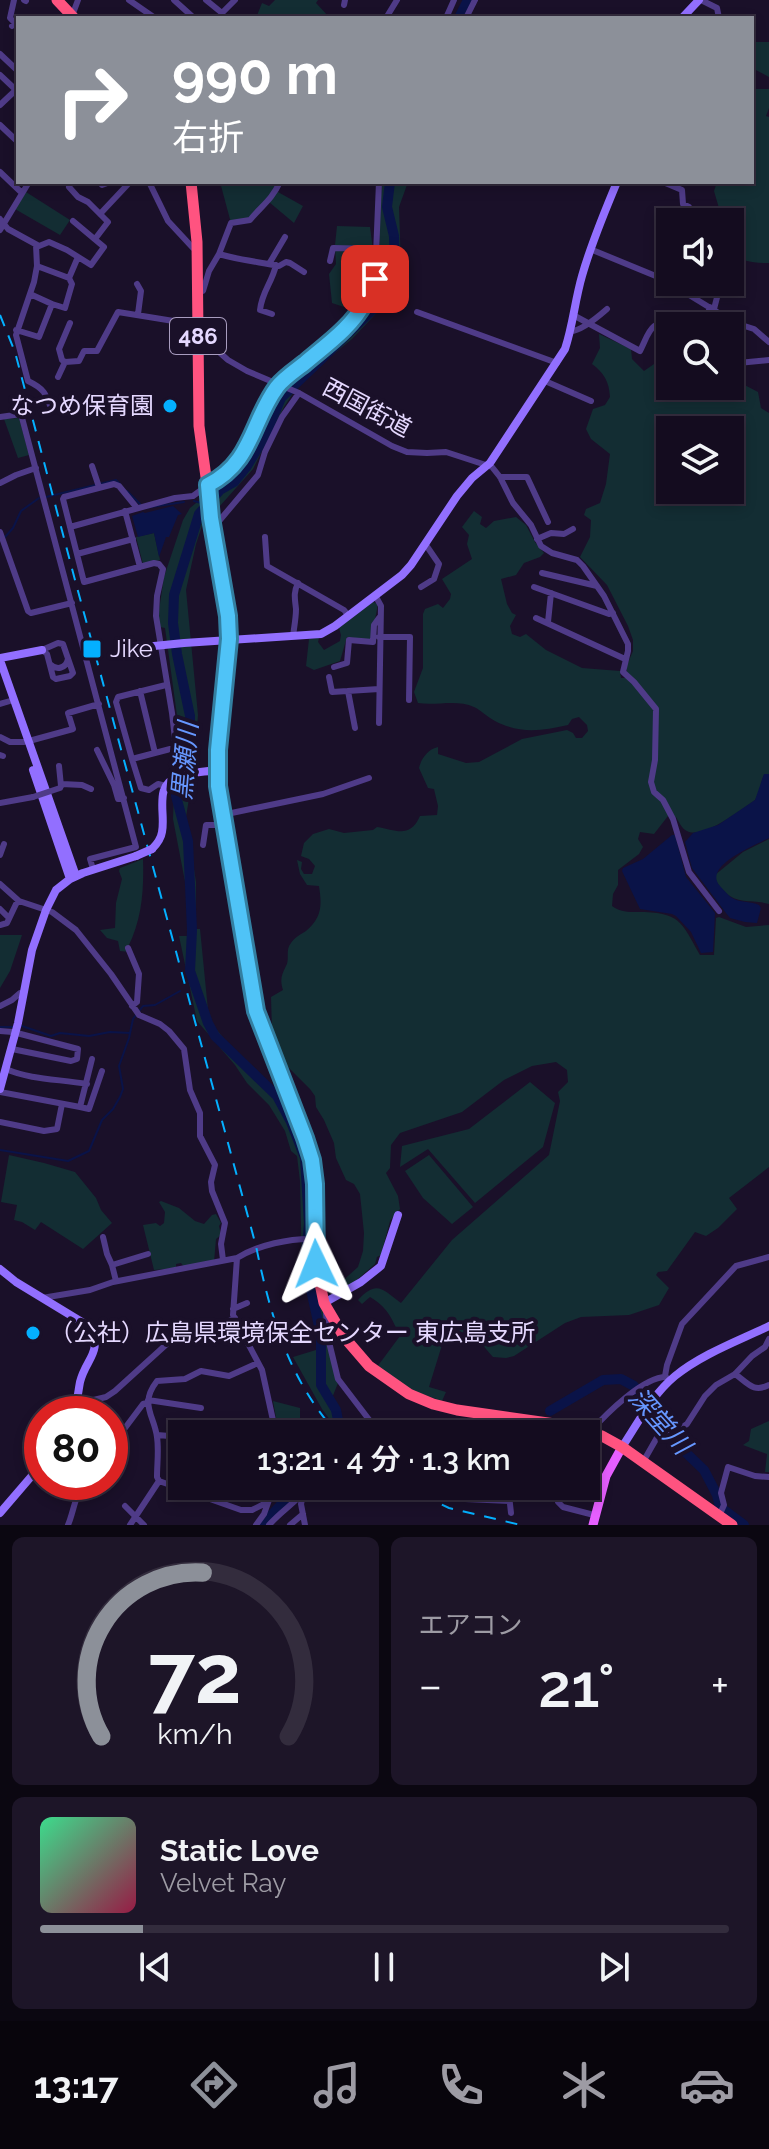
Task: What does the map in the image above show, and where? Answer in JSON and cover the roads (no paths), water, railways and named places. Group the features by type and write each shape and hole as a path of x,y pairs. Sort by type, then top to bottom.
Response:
{"highway":[{"path":"57,0 72,16"},
{"name":"486","path":"191,184 198,248 199,426 228,616 229,639 217,770 256,1011 312,1160 315,1184 309,1239 326,1308 344,1337 369,1366 400,1389 421,1400 457,1410 517,1420"},
{"name":"486","path":"600,1438 622,1447 721,1512 732,1525"}],"main road":[{"path":"594,1520 606,1476 622,1447"}],"street":[{"path":"12,26 15,23 10,18 14,0"},
{"path":"129,0 152,16"},
{"path":"174,0 192,16"},
{"path":"206,0 220,15 235,0"},
{"path":"684,16 700,0 717,8 719,16"},
{"path":"0,54 16,67"},
{"path":"0,75 16,88"},
{"path":"0,105 16,90"},
{"path":"0,125 16,140"},
{"path":"10,150 16,144"},
{"path":"0,172 22,193"},
{"path":"28,184 1,225 36,245 49,242 91,265 104,247 73,221"},
{"path":"100,214 128,184"},
{"path":"150,184 168,221 193,248 198,248"},
{"path":"198,291 203,291 231,223 250,220 272,198 279,184"},
{"path":"70,527 175,498 193,496 221,478 235,464 249,445 280,386 335,337 365,302 375,279 379,184"},
{"path":"140,650 229,639 321,634 402,575 426,545 457,496 487,466 565,349 590,249 616,184"},
{"path":"668,184 682,190 683,204 689,208"},
{"path":"69,187 108,222 95,239"},
{"path":"71,205 78,197"},
{"path":"272,314 260,310 258,296 274,274 272,265 285,237"},
{"path":"36,245 34,282 16,335 28,381 46,393 52,411"},
{"path":"330,261 333,248 377,249"},
{"path":"590,249 663,279 735,323 754,329 769,342"},
{"path":"219,254 247,262 272,265 290,263 304,272"},
{"path":"69,278 78,257"},
{"path":"30,294 65,308 72,284 69,278 37,266"},
{"path":"137,284 141,291 138,314"},
{"path":"710,312 716,296"},
{"path":"16,330 39,337 52,304"},
{"path":"571,331 577,331 607,309"},
{"path":"65,362 79,361 84,351 97,351 118,312 198,323"},
{"path":"417,312 557,363"},
{"path":"573,315 640,351 646,335 656,326"},
{"path":"65,362 59,349 70,323"},
{"name":"西国街道","path":"198,323 203,323 219,352 228,360 297,392 404,451 446,452 492,467 545,551 577,560 597,586 628,644 623,672 656,709 655,760 651,782 654,792 663,800 678,830 689,872 719,911"},
{"path":"744,362 769,360"},
{"path":"58,377 65,362"},
{"path":"545,381 591,401"},
{"path":"212,523 258,475 265,452 297,392"},
{"path":"0,417 21,414 136,847 90,859 93,869"},
{"path":"92,466 99,487"},
{"path":"0,483 36,468"},
{"path":"500,477 527,477 548,522"},
{"path":"132,759 174,748 172,713 156,609 163,569 156,563 84,582 64,497 117,485 137,508"},
{"path":"125,511 140,567"},
{"path":"537,539 551,533 564,534 573,529"},
{"path":"0,534 28,611 31,613 72,603"},
{"path":"265,537 267,566 348,615"},
{"path":"77,554 133,539"},
{"path":"421,587 434,579 439,564 426,545"},
{"path":"542,573 597,586"},
{"path":"293,636 295,589 298,583"},
{"path":"534,587 613,613"},
{"path":"548,622 551,593"},
{"path":"375,595 381,606 379,723"},
{"path":"334,667 347,663 349,640 373,642 374,625 379,618"},
{"path":"536,618 625,659"},
{"path":"379,637 410,637 409,700"},
{"path":"42,650 46,653 53,678 72,675 65,645 61,643 0,659 73,878"},
{"path":"49,663 59,668 66,665 68,659"},
{"path":"0,675 27,742"},
{"path":"329,677 332,692 379,689"},
{"path":"166,685 118,697 116,702 141,788 149,790 158,784 166,786"},
{"path":"140,691 155,753"},
{"path":"348,691 355,728"},
{"path":"0,704 10,701"},
{"path":"0,737 10,742 27,742 73,729 68,713 99,704"},
{"path":"97,750 118,799 124,798"},
{"path":"59,766 61,786"},
{"path":"102,1071 89,1109 0,1090 16,1033 32,950 46,910 56,890 73,878 152,849 163,831 161,797 175,777 217,770"},
{"path":"203,845 206,825 323,794 369,778"},
{"path":"0,803 33,797 61,786 82,785 91,789"},
{"path":"0,855 4,844"},
{"path":"0,884 19,901 52,912 76,930 139,1014 160,1024 184,1049 190,1090 200,1113 200,1136 215,1165 211,1182 225,1223 221,1244 223,1260"},
{"path":"0,925 7,923 19,901"},
{"path":"0,909 9,918"},
{"path":"128,948 140,979 137,1002 132,1006"},
{"path":"0,1006 23,993"},
{"path":"0,1031 78,1049 77,1059 71,1061 12,1049"},
{"path":"80,1107 92,1059"},
{"path":"6,1069 26,1077 87,1084"},
{"path":"0,1122 44,1131 57,1129 62,1104"},
{"path":"369,1420 338,1379 329,1342 326,1308 381,1266 398,1215"},
{"path":"103,1237 116,1281"},
{"path":"42,1298 237,1258 285,1242 309,1239"},
{"path":"112,1265 148,1254"},
{"path":"667,1379 670,1354 682,1324 736,1266 769,1257"},
{"path":"237,1258 235,1318 258,1363 273,1420"},
{"path":"0,1269 90,1327 96,1344 81,1380 78,1396"},
{"path":"233,1309 247,1303"},
{"path":"108,1396 169,1342 208,1332 235,1318"},
{"path":"622,1447 667,1379 769,1326"},
{"path":"643,1462 659,1434 675,1432 687,1424 705,1396 735,1374 765,1347 769,1339"},
{"path":"159,1481 157,1435 148,1402 157,1381 185,1379 201,1371 229,1376 258,1363"},
{"path":"735,1374 753,1387 760,1389 769,1385"},
{"path":"596,1420 650,1379 667,1379"},
{"path":"128,1424 148,1402 201,1408"},
{"path":"157,1435 168,1436"},
{"path":"721,1512 724,1505 721,1493 728,1467 769,1477"},
{"path":"159,1481 168,1484"},
{"path":"130,1525 159,1481"},
{"path":"0,1513 24,1485"},
{"path":"68,1525 76,1500"},
{"path":"215,1500 241,1510 252,1510 268,1502"},
{"path":"269,1525 297,1500"},
{"path":"302,1500 305,1525"},
{"path":"487,1500 509,1501 511,1513"},
{"path":"559,1500 563,1507 594,1520"},
{"path":"256,1525 268,1502"},
{"path":"125,1506 144,1525"},
{"path":"290,1525 303,1514"}],"waterway":[{"name":"黒瀬川","path":"460,16 468,0"},
{"name":"黒瀬川","path":"338,1420 336,1410 321,1385 321,1335 306,1253 309,1224 305,1158 277,1096 215,1036 190,971 192,930 188,841 176,796 186,758 190,716 177,654 173,623 174,595 199,514 247,466 264,438 281,398 387,296 395,266 394,236 387,207 390,184"},
{"path":"46,497 116,480 120,484"},
{"path":"127,491 140,504"},
{"path":"5,537 21,511 39,498"},
{"path":"194,501 205,504"},
{"path":"144,508 184,502"},
{"path":"0,1150 68,1161 89,1151 102,1120 113,1109 123,1089 119,1066 133,1019 143,1006 155,1005 180,991"},
{"path":"22,1026 51,1036 60,1033 89,1036 110,1032 130,1033"},
{"path":"0,1027 13,1027"},
{"name":"深堂川","path":"550,1411 603,1380 621,1379 634,1386 662,1417 681,1448 704,1470 720,1507 744,1525"},
{"path":"262,1525 286,1500"}],"railway":[{"path":"0,315 15,352 275,1322 294,1369 326,1420"},
{"path":"432,1500 449,1508 521,1525"}],"place":[{"name":"なつめ保育園","path":"170,406"},
{"name":"Jike","path":"92,649"},
{"name":"（公社）広島県環境保全センター 東広島支所","path":"33,1333"}]}
